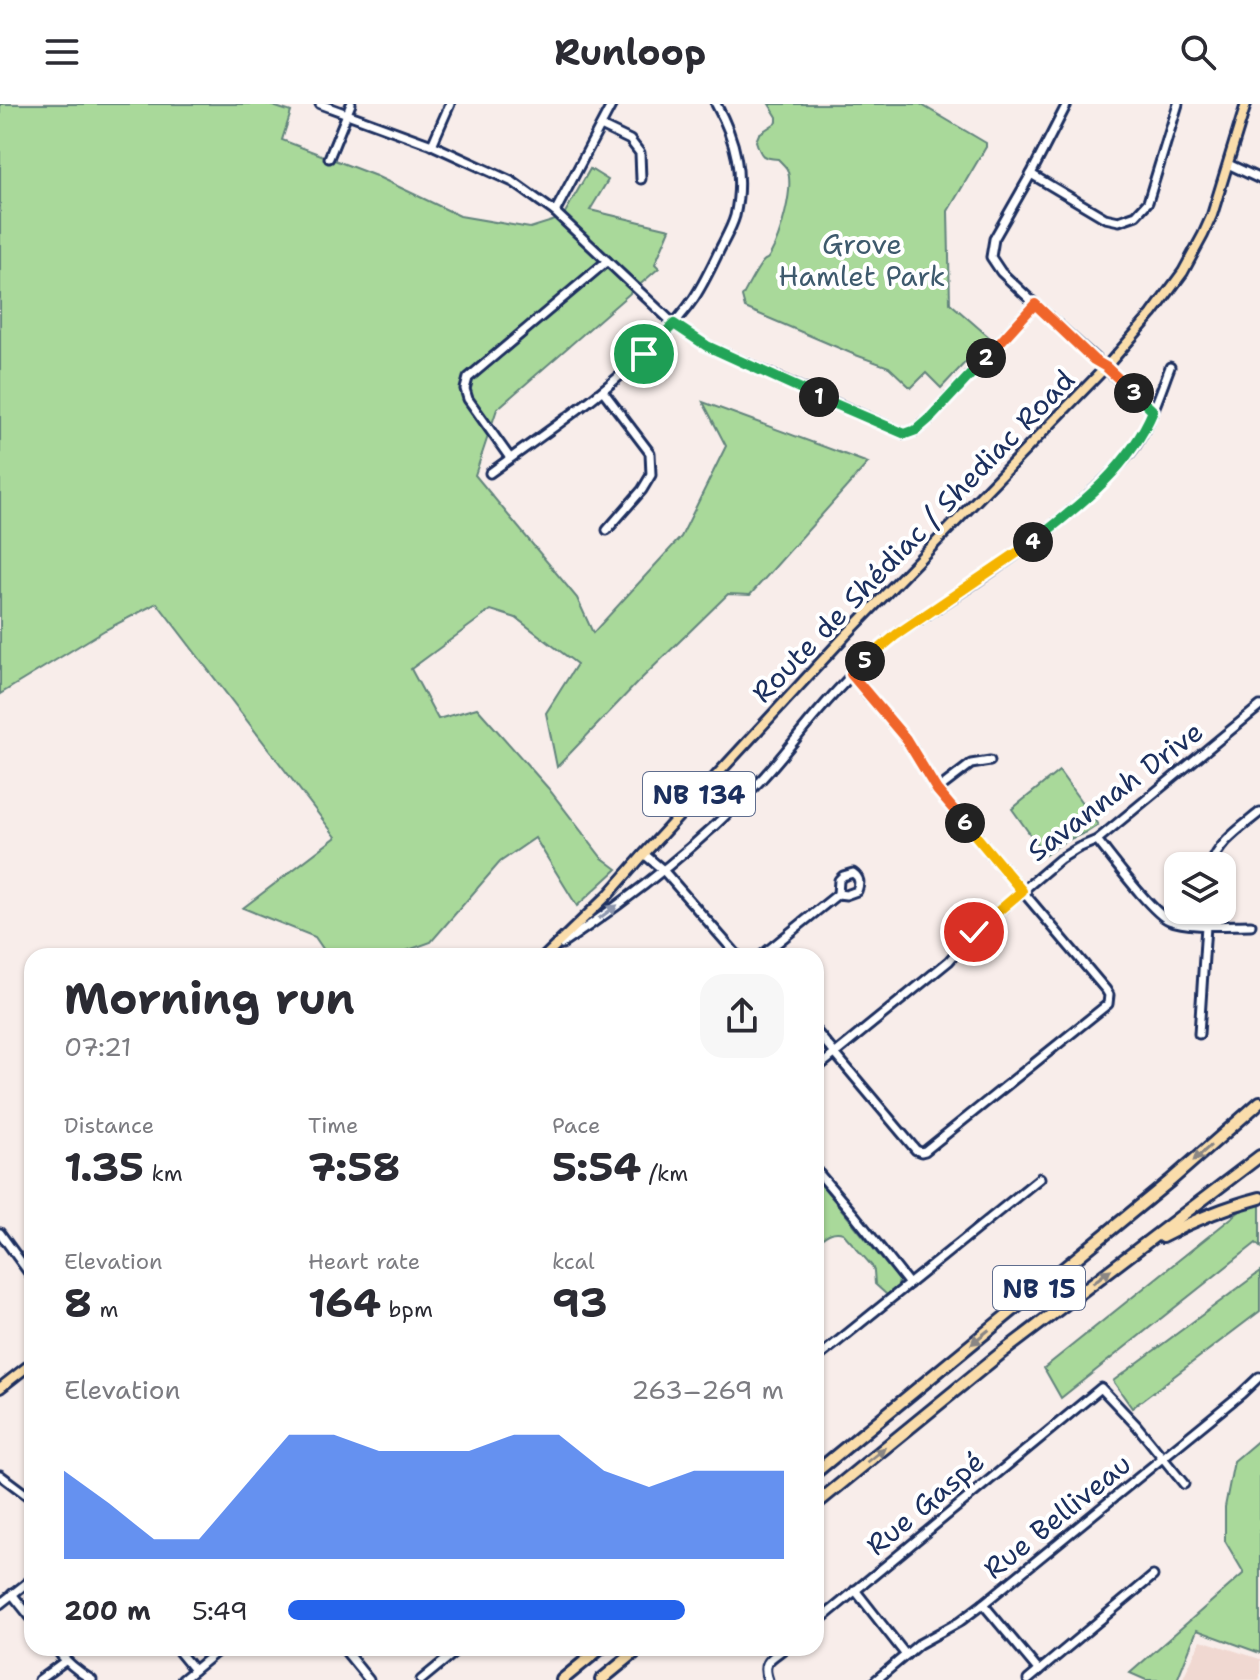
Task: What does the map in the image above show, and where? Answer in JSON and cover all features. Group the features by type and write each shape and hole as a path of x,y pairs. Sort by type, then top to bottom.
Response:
{"highway":[{"name":"NB 15","path":"824,1465 1170,1181 1260,1102"},
{"name":"NB 15","path":"824,1497 1000,1354 1260,1156"},
{"path":"1132,1254 1190,1222 1229,1206 1260,1198"},
{"path":"562,1680 591,1656"},
{"path":"601,1680 630,1656"}],"main road":[{"name":"Route de Shédiac / Shediac Road","path":"553,948 609,894 845,636 1106,367 1161,303 1183,272 1212,215 1246,104"},
{"path":"0,1388 24,1369"}],"street":[{"path":"320,104 432,145 513,182 555,212 674,324 707,346 905,434 916,430 931,417 1035,304"},
{"path":"329,158 351,104"},
{"path":"432,145 450,104"},
{"path":"555,212 612,104"},
{"path":"490,473 603,391 674,324 693,299 734,218 738,189 737,153 716,104"},
{"path":"1067,104 994,239 991,257 1035,304 1153,411"},
{"path":"1031,174 1105,218 1119,221 1136,215 1148,202 1178,104"},
{"path":"601,126 630,140 640,153 641,179"},
{"path":"1228,164 1260,179"},
{"path":"510,458 468,399 465,389 468,378 607,261"},
{"path":"556,948 608,913 663,870 728,813 757,785 851,674 896,635 1019,553 1074,509 1134,448 1170,367"},
{"path":"603,391 650,453 651,475 607,530"},
{"path":"824,1041 916,1150 921,1152 1108,1004 1109,995 937,790 906,739 851,674"},
{"name":"Savannah Drive","path":"824,1063 949,961 974,932 1060,859 1097,840 1260,706"},
{"path":"937,790 971,764 990,761"},
{"path":"1217,852 1225,841 1260,812"},
{"path":"1097,840 1164,918"},
{"path":"644,854 663,870 731,948"},
{"path":"771,948 838,894"},
{"path":"1199,1034 1206,924 1251,925"},
{"path":"824,1353 1040,1178"},
{"path":"824,1179 909,1284"},
{"path":"0,1233 24,1266"},
{"name":"Rue Belliveau","path":"876,1680 926,1639 959,1622 983,1604 1259,1377"},
{"name":"Rue Gaspé","path":"824,1616 1101,1388 1163,1458"},
{"path":"1163,1458 1184,1484"},
{"path":"0,1475 24,1493"},
{"path":"1028,1680 1153,1576"},
{"path":"0,1604 24,1585"},
{"path":"855,1590 906,1655"},
{"path":"12,1594 24,1609"},
{"path":"983,1604 1039,1671"},
{"path":"61,1656 77,1672 92,1680"},
{"path":"183,1656 194,1670"},
{"path":"182,1680 211,1656"},
{"path":"350,1656 369,1680"},
{"path":"421,1680 450,1656"},
{"path":"768,1680 764,1670 776,1656"},
{"path":"39,1680 65,1661"}],"shaded area":[{"path":"1201,1640 1260,1659 1260,1680 1182,1680"}],"green space":[{"path":"0,104 267,104 291,112 282,140 376,176 460,216 530,228 562,218 590,169 608,180 590,210 670,229 655,264 659,268 497,409 475,475 577,598 593,633 681,537 726,446 703,402 868,463 750,595 728,594 557,767 546,713 577,664 516,618 491,610 411,669 438,719 477,708 548,788 601,857 617,869 577,906 535,838 500,862 431,942 414,948 323,948 315,937 243,908 336,837 157,603 105,630 0,694"},
{"name":"Grove Hamlet Park","path":"769,104 920,104 986,143 948,211 950,303 989,337 941,388 926,373 911,388 889,367 745,308 742,297 774,247 788,200 787,169 778,159 763,156 756,141 759,134 777,122"},
{"path":"1059,771 1098,825 1045,855 1012,809"},
{"path":"824,1188 899,1280 898,1286 887,1295 875,1284 872,1266 843,1233 825,1236"},
{"path":"1260,1195 1260,1247 1256,1243 1061,1398 1044,1368"},
{"path":"1260,1272 1260,1311 1132,1408 1113,1381"},
{"path":"1260,1439 1260,1653 1197,1630 1177,1680 1146,1680 1130,1673 1244,1573 1225,1541 1225,1507 1234,1461"}],"route":[{"path":"644,354 674,324 707,346 905,434 916,430 931,417 1035,304 1153,411 1134,448 1074,509 1019,553 896,635 851,674 906,739 937,790 1022,891 974,932"}]}
